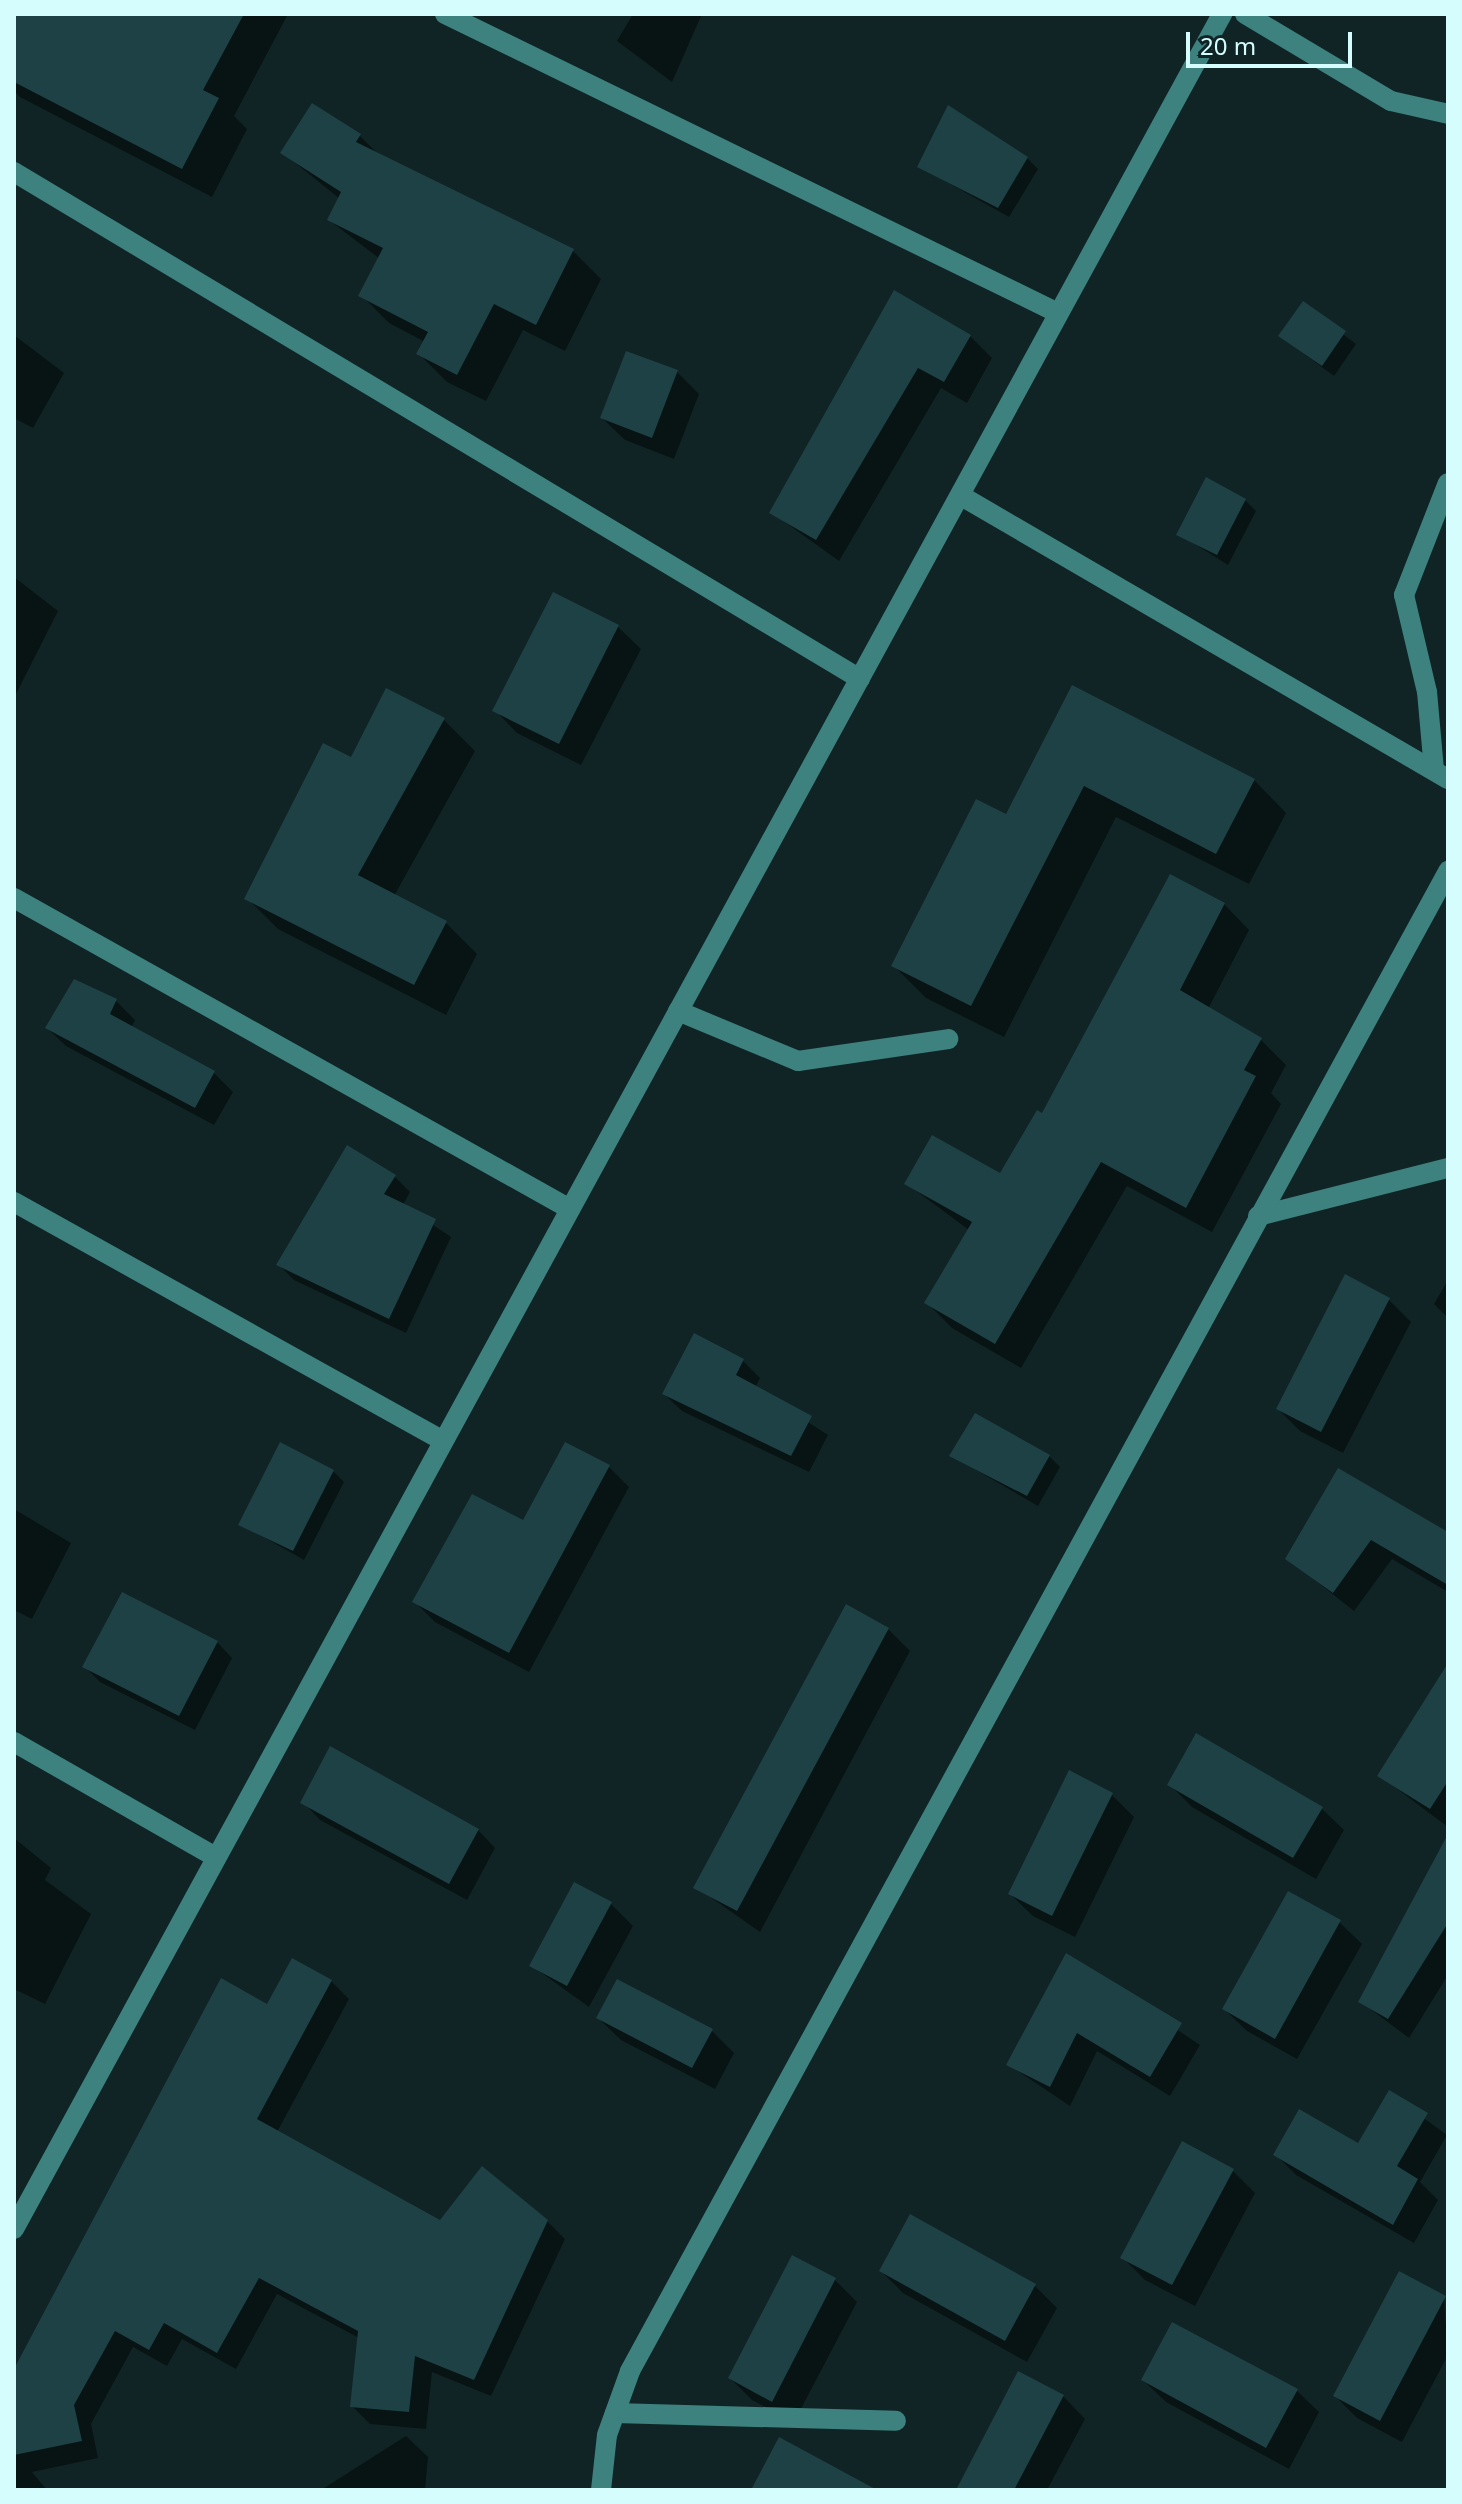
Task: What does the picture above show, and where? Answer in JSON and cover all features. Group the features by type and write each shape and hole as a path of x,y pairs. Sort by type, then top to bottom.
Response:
{"street":[{"path":"445,14 1054,311"},
{"path":"14,2229 678,1011 963,497 1054,311 1222,14"},
{"path":"1245,14 1391,101 1448,114"},
{"path":"14,172 860,679"},
{"path":"1441,774 1427,692 1404,595 1448,483"},
{"path":"963,497 1441,774"},
{"path":"601,2490 615,2413 630,2371 1448,871"},
{"path":"14,898 570,1209"},
{"path":"678,1011 798,1061 948,1039"},
{"path":"1258,1216 1448,1168"},
{"path":"14,1202 443,1441"},
{"path":"14,1742 216,1857"},
{"path":"615,2413 896,2421"}],"building":[{"path":"14,14 244,14 203,90 219,98 182,169 14,82"},
{"path":"312,103 361,134 356,142 574,249 536,325 494,304 457,375 416,354 428,332 358,296 383,248 327,220 341,192 280,153"},
{"path":"948,105 1028,157 998,208 917,167"},
{"path":"894,290 971,335 944,382 918,368 816,540 769,513"},
{"path":"1303,301 1346,331 1322,366 1278,336"},
{"path":"626,351 678,370 652,438 600,418"},
{"path":"1206,477 1246,499 1217,555 1176,535"},
{"path":"553,592 619,625 559,744 492,711"},
{"path":"1072,685 1255,779 1216,854 1084,786 971,1006 891,966 976,799 1006,814"},
{"path":"386,688 445,718 358,875 447,921 414,985 244,899 323,743 351,757"},
{"path":"1170,874 1225,903 1180,990 1262,1038 1244,1070 1256,1076 1186,1208 1101,1162 995,1344 924,1303 972,1222 904,1184 932,1135 1000,1173 1037,1110 1042,1113"},
{"path":"74,979 117,999 110,1014 215,1071 195,1108 45,1028"},
{"path":"347,1145 396,1175 384,1194 436,1219 389,1319 276,1265"},
{"path":"1345,1274 1390,1298 1321,1432 1276,1409"},
{"path":"694,1333 744,1359 736,1375 812,1416 791,1456 662,1394"},
{"path":"975,1413 1050,1455 1027,1496 949,1456"},
{"path":"280,1442 334,1470 293,1551 238,1525"},
{"path":"565,1442 610,1465 509,1653 412,1602 472,1494 523,1520"},
{"path":"1338,1468 1448,1532 1448,1585 1371,1540 1333,1593 1285,1559"},
{"path":"122,1592 218,1641 179,1716 82,1667"},
{"path":"846,1604 889,1628 737,1911 693,1888"},
{"path":"1448,1663 1448,1781 1430,1809 1377,1776"},
{"path":"1196,1733 1323,1807 1293,1858 1167,1785"},
{"path":"330,1746 479,1829 449,1884 300,1803"},
{"path":"1069,1770 1113,1793 1052,1916 1008,1894"},
{"path":"1448,1834 1448,1923 1388,2019 1358,2002"},
{"path":"574,1882 612,1902 567,1986 529,1966"},
{"path":"1288,1891 1341,1920 1275,2039 1222,2009"},
{"path":"1066,1953 1182,2023 1150,2077 1077,2033 1050,2087 1006,2065"},
{"path":"292,1958 332,1980 257,2119 440,2220 482,2166 548,2220 474,2380 415,2356 409,2412 350,2407 358,2331 259,2278 217,2353 164,2323 149,2350 115,2331 74,2405 82,2441 14,2455 14,2369 221,1978 267,2004"},
{"path":"617,1979 713,2029 692,2068 596,2018"},
{"path":"1389,2090 1428,2113 1397,2166 1418,2179 1393,2225 1273,2155 1299,2109 1358,2143"},
{"path":"1182,2141 1234,2169 1172,2285 1120,2258"},
{"path":"910,2214 1036,2284 1005,2341 879,2271"},
{"path":"792,2255 836,2278 772,2402 728,2378"},
{"path":"1399,2271 1446,2296 1380,2421 1333,2396"},
{"path":"1172,2322 1298,2389 1266,2448 1141,2380"},
{"path":"1018,2371 1064,2395 1014,2490 956,2490"},
{"path":"779,2437 877,2490 751,2490"}]}
